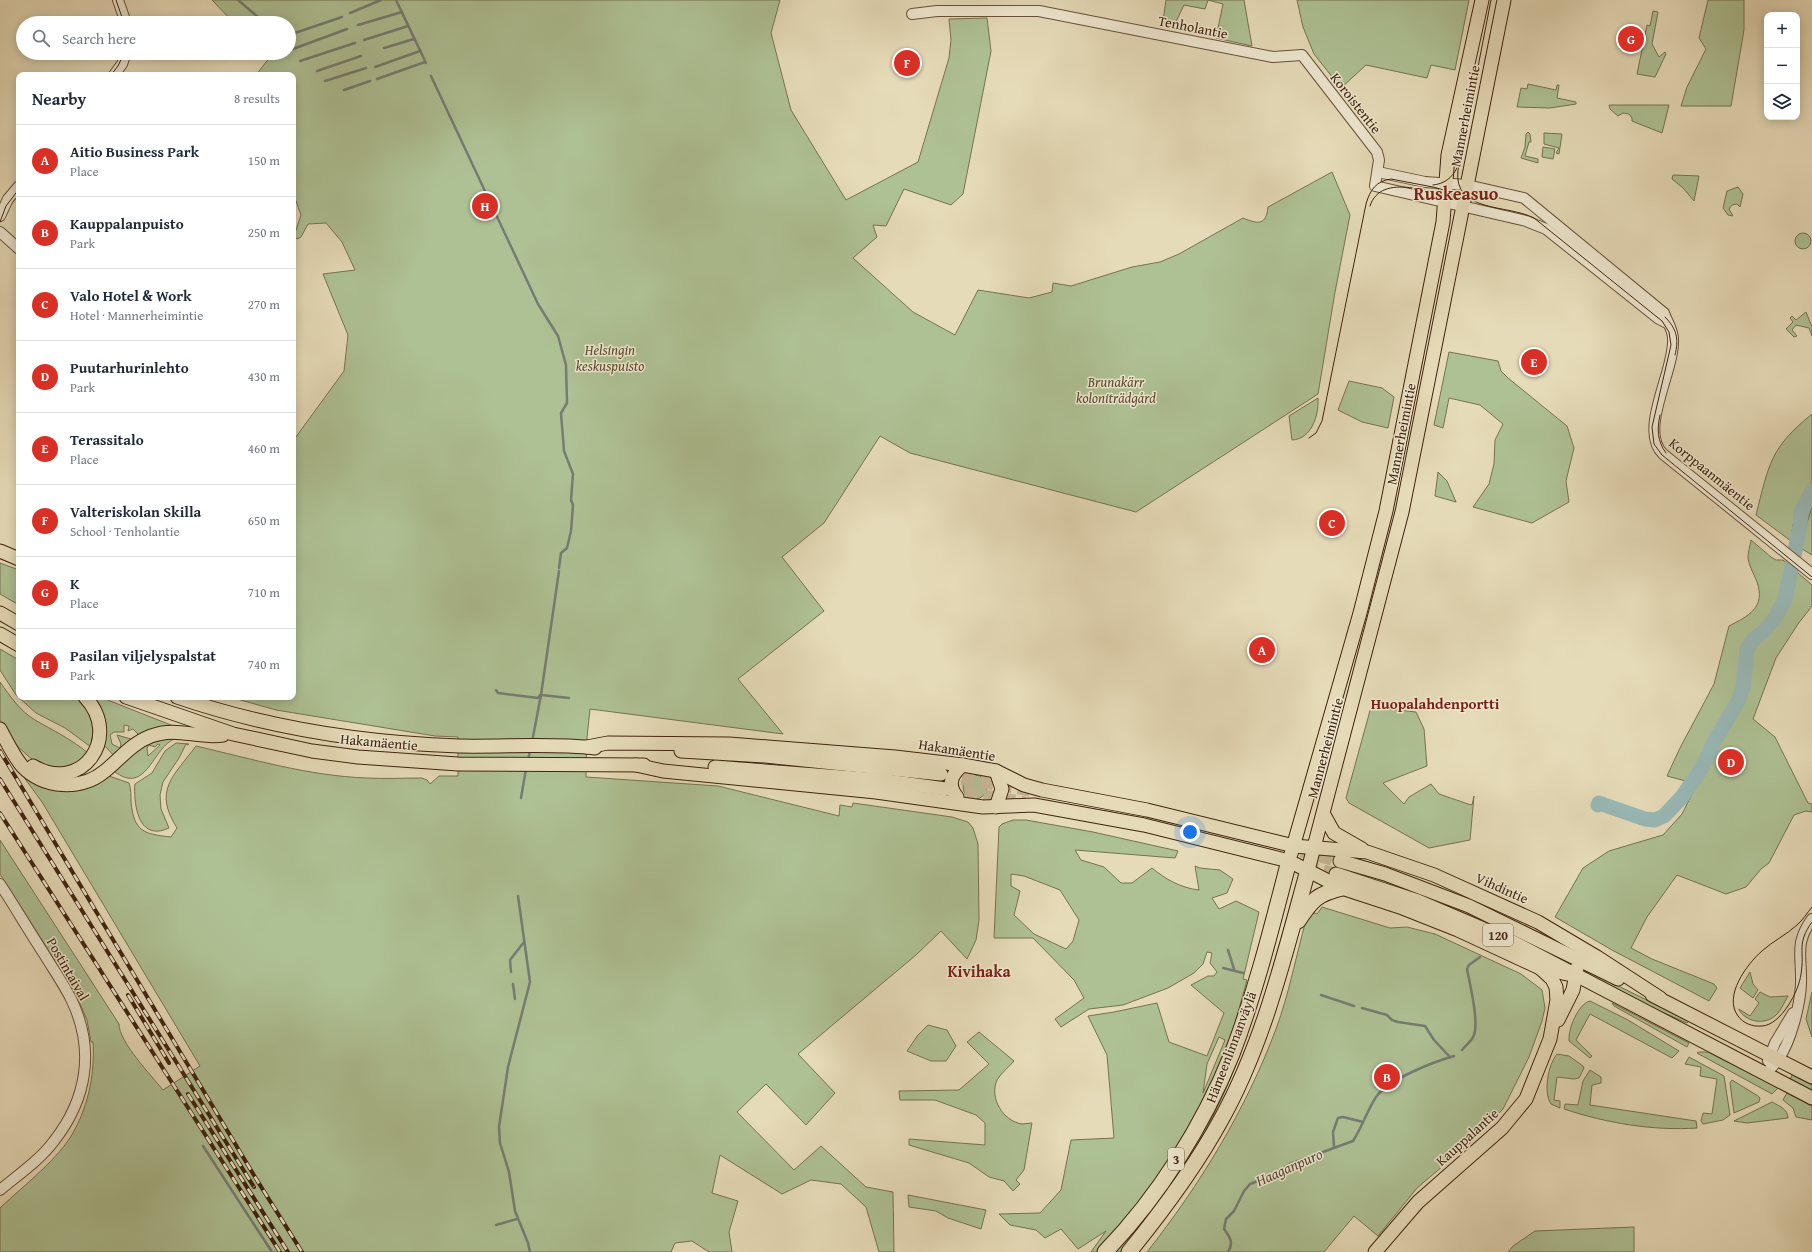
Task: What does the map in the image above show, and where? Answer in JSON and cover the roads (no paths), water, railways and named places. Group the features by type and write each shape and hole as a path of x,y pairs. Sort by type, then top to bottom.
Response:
{"highway":[{"name":"Hämeenlinnanväylä","path":"1105,1252 1154,1192 1184,1149 1207,1110 1238,1037 1257,977 1289,861"},
{"name":"Hämeenlinnanväylä","path":"1129,1252 1170,1201 1200,1157 1223,1117 1264,1020 1308,870"},
{"path":"1290,932 1310,902 1326,892 1342,888"}],"main road":[{"name":"Mannerheimintie","path":"1289,861 1360,613 1385,516 1443,222 1446,164 1482,0"},
{"name":"Mannerheimintie","path":"1308,870 1324,815 1400,518 1504,0"},
{"path":"0,551 16,559"},
{"path":"0,613 16,622"},
{"path":"0,634 16,644"},
{"path":"3,734 31,764 48,773 67,773 78,769 88,762 98,744 100,732 99,719 87,700"},
{"name":"Hakamäentie","path":"135,700 232,734 312,751 358,757 458,764 706,766 948,787"},
{"name":"Hakamäentie","path":"187,700 266,723 362,740 459,746 587,747 765,756 942,768 963,765 996,771 1024,785 1042,790 1146,810 1294,846 1314,849"},
{"path":"211,700 232,714"},
{"path":"3,734 23,766 30,773 48,782 74,785 86,782 101,775 135,745 157,734 179,731 217,736 232,734"},
{"name":"Hakamäentie","path":"636,765 663,771 876,792 965,804 996,807 1034,805 1144,825 1289,861 1308,870"},
{"path":"948,787 954,773 963,765"},
{"path":"942,768 948,787 965,804"},
{"path":"996,771 1002,789 996,807"},
{"path":"1144,825 1146,810"},
{"path":"1324,815 1334,833 1367,852"},
{"name":"Vihdintie","path":"1314,849 1367,852 1434,875 1532,920 1572,942 1660,998"},
{"name":"Vihdintie","path":"1340,861 1385,874 1468,906 1660,998 1812,1077"},
{"path":"1308,870 1342,888 1400,907 1451,927 1540,968 1576,976"},
{"name":"120","path":"1336,874 1388,890 1463,919 1507,939 1812,1098"},
{"name":"Kauppalantie","path":"1376,1252 1418,1202 1511,1119 1526,1099 1553,1029 1568,1000 1576,976 1576,959 1572,942"},
{"name":"Kauppalantie","path":"1540,968 1552,979 1556,987 1557,1000 1553,1029"}],"street":[{"path":"118,0 124,16"},
{"name":"Tenholantie","path":"912,14 937,11 1039,11 1273,57 1302,55"},
{"name":"Koroistentie","path":"1302,55 1377,152 1379,160 1375,186 1445,203"},
{"path":"116,72 123,60"},
{"path":"1378,172 1425,182 1445,184"},
{"name":"Korppaanmäentie","path":"1445,184 1467,185 1524,198 1664,313 1667,323 1672,330 1673,346 1654,425 1656,446 1663,454 1812,574"},
{"path":"0,216 8,199 16,190"},
{"path":"1445,203 1526,221 1546,229 1659,320 1667,323"},
{"path":"0,232 16,246"},
{"name":"Postintaival","path":"0,884 72,1001 81,1026 85,1055 84,1076 79,1097 54,1142 0,1190"},
{"path":"1765,1074 1774,1057 1774,1043 1797,1006 1801,983 1800,947 1803,931 1812,919"}],"water":[{"path":"1812,485 1812,507 1799,547 1791,541 1794,526 1800,505 1807,491"}],"waterway":[{"path":"238,0 257,16"},
{"path":"350,13 381,0"},
{"path":"396,0 426,63"},
{"path":"358,25 402,12"},
{"path":"296,33 342,17"},
{"path":"364,40 408,26"},
{"path":"296,48 347,29"},
{"path":"384,48 414,39"},
{"path":"300,61 355,43"},
{"path":"375,67 420,51"},
{"path":"317,71 361,56"},
{"path":"377,79 425,62"},
{"path":"325,81 366,68"},
{"path":"431,76 538,304 558,336 566,365 567,403 561,413 564,451 573,474 571,500 573,505 571,531 567,548 561,553 559,568"},
{"path":"344,90 370,81"},
{"name":"Haaganpuro","path":"1598,805 1599,803 1645,819 1655,820 1664,816 1682,797 1703,766 1713,744 1738,701 1743,688 1747,649 1753,640 1765,630 1775,618 1785,600 1800,526 1801,511 1812,492"},
{"path":"559,571 541,695 569,698"},
{"path":"496,690 498,693 538,698 540,695"},
{"path":"532,742 541,695"},
{"path":"528,760 530,751"},
{"path":"521,798 526,769"},
{"path":"518,896 530,982 508,1067 499,1127 500,1143 509,1172 515,1211 528,1243 530,1252"},
{"path":"511,972 510,960 524,942"},
{"path":"1228,950 1234,969"},
{"name":"Haaganpuro","path":"1462,1050 1472,1039 1475,1029 1474,1003 1467,969 1469,965 1480,957"},
{"path":"1223,968 1243,973"},
{"path":"513,984 515,999"},
{"path":"1321,995 1354,1006"},
{"path":"1362,1008 1387,1015 1392,1020 1398,1022 1425,1026 1434,1040 1450,1057"},
{"name":"Haaganpuro","path":"1228,1252 1231,1243 1224,1229 1226,1219 1234,1211 1244,1191 1250,1184 1271,1176 1290,1164 1353,1141 1373,1102 1382,1090 1412,1072 1454,1056"},
{"name":"Haaganpuro","path":"1334,1147 1333,1132 1338,1118 1343,1117 1363,1122"},
{"path":"203,1146 272,1252"},
{"path":"496,1225 517,1219"}],"tunnel":[{"path":"943,775 1030,790"},
{"path":"946,789 1025,803"},
{"path":"1301,851 1340,861"},
{"path":"1305,867 1336,874"}],"tram line":[{"path":"116,0 122,16"},
{"path":"1491,0 1458,170 1459,184 1464,194 1484,205 1534,218 1662,321 1669,332 1671,345 1652,427 1654,444 1662,455 1812,577"},
{"path":"113,72 121,60"},
{"path":"1433,185 1447,180 1453,175 1457,168"},
{"path":"1309,438 1316,433 1322,421 1369,194 1378,184 1391,179 1433,187 1465,196"},
{"path":"1370,206 1376,195 1385,189 1396,187 1423,190 1459,199"},
{"path":"0,222 6,206 16,193"},
{"path":"1665,317 1676,334 1677,344 1675,355"},
{"path":"1660,415 1658,435 1666,453"},
{"path":"1812,907 1799,923 1762,951 1744,972 1735,990 1733,999 1734,1008 1742,1021 1755,1026 1769,1024 1776,1020 1788,1006 1800,981 1804,936 1812,922"}],"railway":[{"path":"0,751 255,1177 302,1252"},
{"path":"0,779 254,1187"},
{"path":"0,813 280,1252"},
{"path":"128,995 169,1063"},
{"path":"188,1094 288,1252"}],"place":[{"name":"K","path":"1631,39"},
{"name":"Valteriskolan Skilla","path":"907,63"},
{"name":"Pasilan viljelyspalstat","path":"485,206"},
{"name":"Terassitalo","path":"1534,362"},
{"name":"Valo Hotel & Work","path":"1332,523"},
{"name":"Aitio Business Park","path":"1262,650"},
{"name":"Puutarhurinlehto","path":"1731,762"},
{"name":"Kauppalanpuisto","path":"1387,1077"}],"district":[{"name":"Ruskeasuo","path":"1456,193"},
{"name":"Huopalahdenportti","path":"1435,703"},
{"name":"Kivihaka","path":"979,971"}],"park label":[{"name":"Helsingin keskuspuisto","path":"610,358"},
{"name":"Brunakärr koloniträdgård","path":"1116,390"}]}
